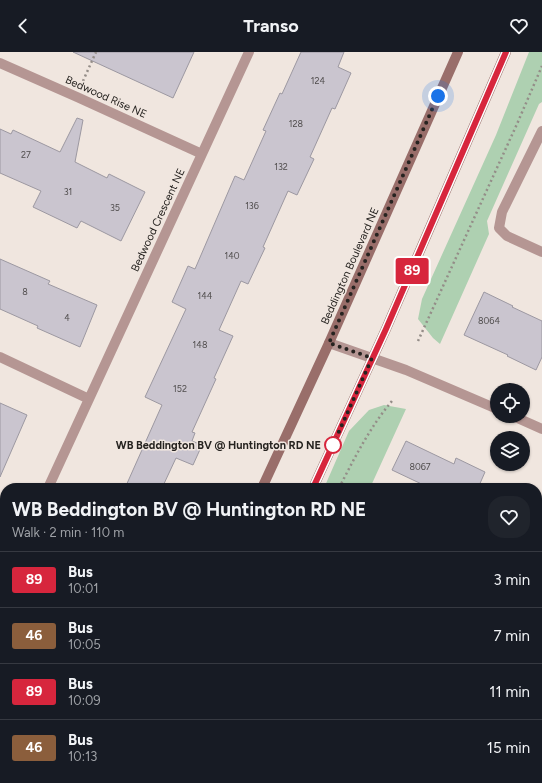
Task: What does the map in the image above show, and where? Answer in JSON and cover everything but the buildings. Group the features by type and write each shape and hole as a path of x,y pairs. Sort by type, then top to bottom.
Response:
{"main road":[{"name":"Beddington Boulevard NE","path":"264,483 329,343 458,52"},
{"path":"315,483 392,315 506,52"}],"street":[{"name":"Bedwood Crescent NE","path":"50,483 249,52"},
{"name":"Bedwood Rise NE","path":"0,63 202,154"},
{"path":"542,131 502,212 499,228 507,236 542,252"},
{"path":"329,343 406,370 490,406"},
{"path":"0,357 89,399"},
{"path":"529,423 542,429"}],"path":[{"path":"77,97 96,52"},
{"path":"418,340 542,66"},
{"path":"342,483 359,449 380,415 392,401"}],"green space":[{"path":"529,52 542,52 542,102 539,104 487,221 489,234 440,344 433,338 418,319 422,299 496,135"},
{"path":"384,405 406,409 372,483 326,483 349,431 369,410"}],"bus line":[{"name":"89","path":"315,483 386,329 506,52"}],"place":[{"name":"WB Beddington BV @ Huntington RD NE","path":"333,445"}],"route":[{"path":"333,445 372,358 329,343 438,96"}]}
